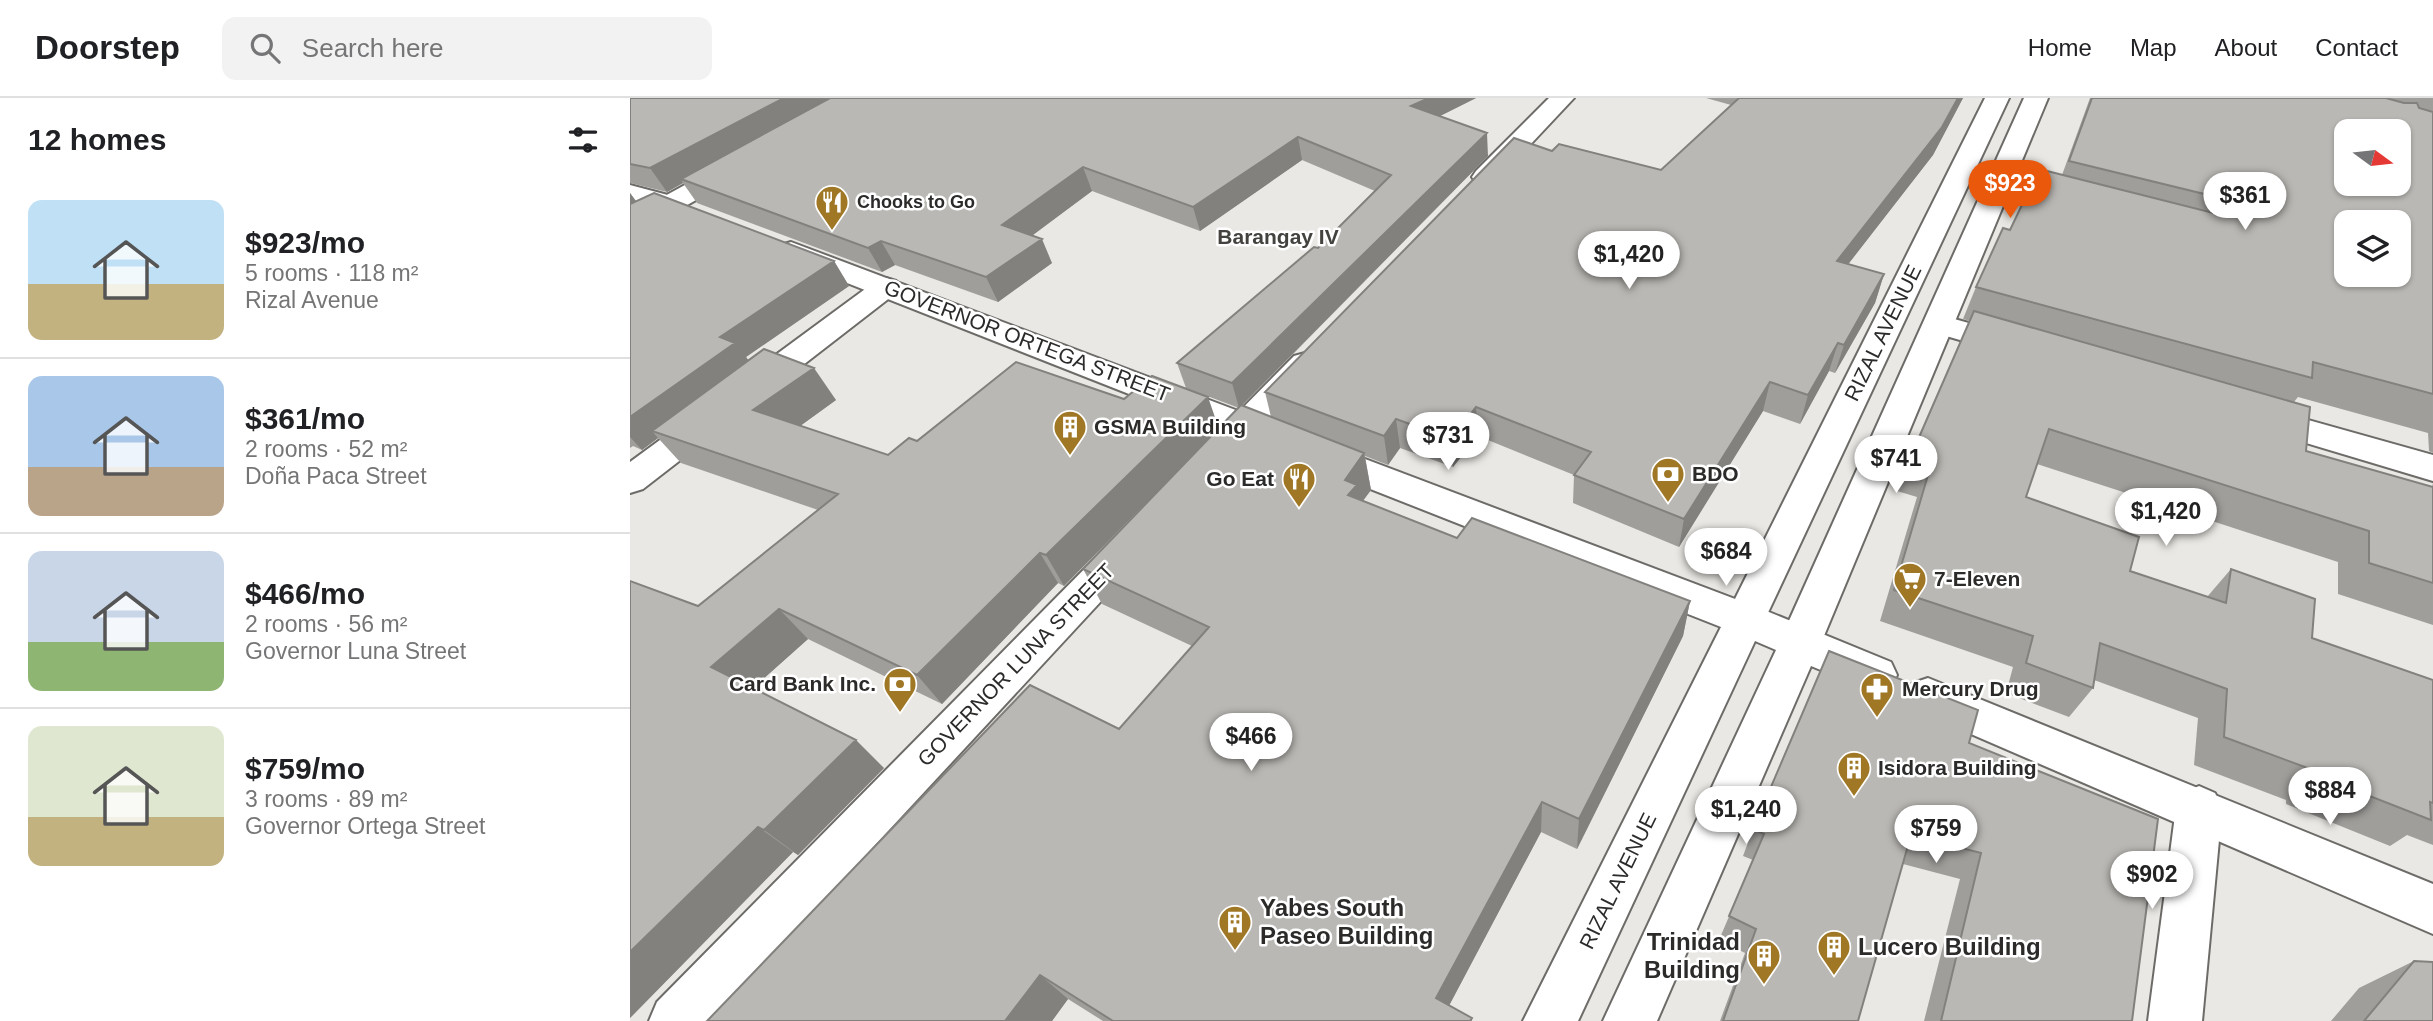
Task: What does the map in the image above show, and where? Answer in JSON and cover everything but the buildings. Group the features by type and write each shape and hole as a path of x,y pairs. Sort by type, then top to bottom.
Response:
{"street":[{"path":"1466,197 1562,98"},
{"name":"RIZAL AVENUE","path":"1550,1021 1997,98"},
{"path":"1630,1021 1800,643 2036,98"},
{"path":"630,226 753,158"},
{"path":"630,193 707,219"},
{"name":"GOVERNOR ORTEGA STREET","path":"758,238 1246,424 1745,619 2199,808 2433,909"},
{"path":"630,480 886,287"},
{"path":"1940,324 2046,355"},
{"path":"1198,475 1322,345"},
{"path":"2233,410 2433,468"},
{"name":"GOVERNOR LUNA STREET","path":"676,1021 1159,515"},
{"path":"2175,1021 2199,808"}],"lane":[{"path":"1999,184 2078,205"}],"place":[{"name":"Chooks to Go","path":"832,232"},
{"name":"GSMA Building","path":"1070,457"},
{"name":"BDO","path":"1668,504"},
{"name":"Go Eat","path":"1299,509"},
{"name":"7-Eleven","path":"1910,609"},
{"name":"Card Bank Inc.","path":"900,714"},
{"name":"Mercury Drug","path":"1877,719"},
{"name":"Isidora Building","path":"1854,798"},
{"name":"Yabes South Paseo Building","path":"1235,952"},
{"name":"Lucero Building","path":"1834,977"},
{"name":"Trinidad Building","path":"1764,986"}],"district":[{"name":"Barangay IV","path":"1278,237"}]}
